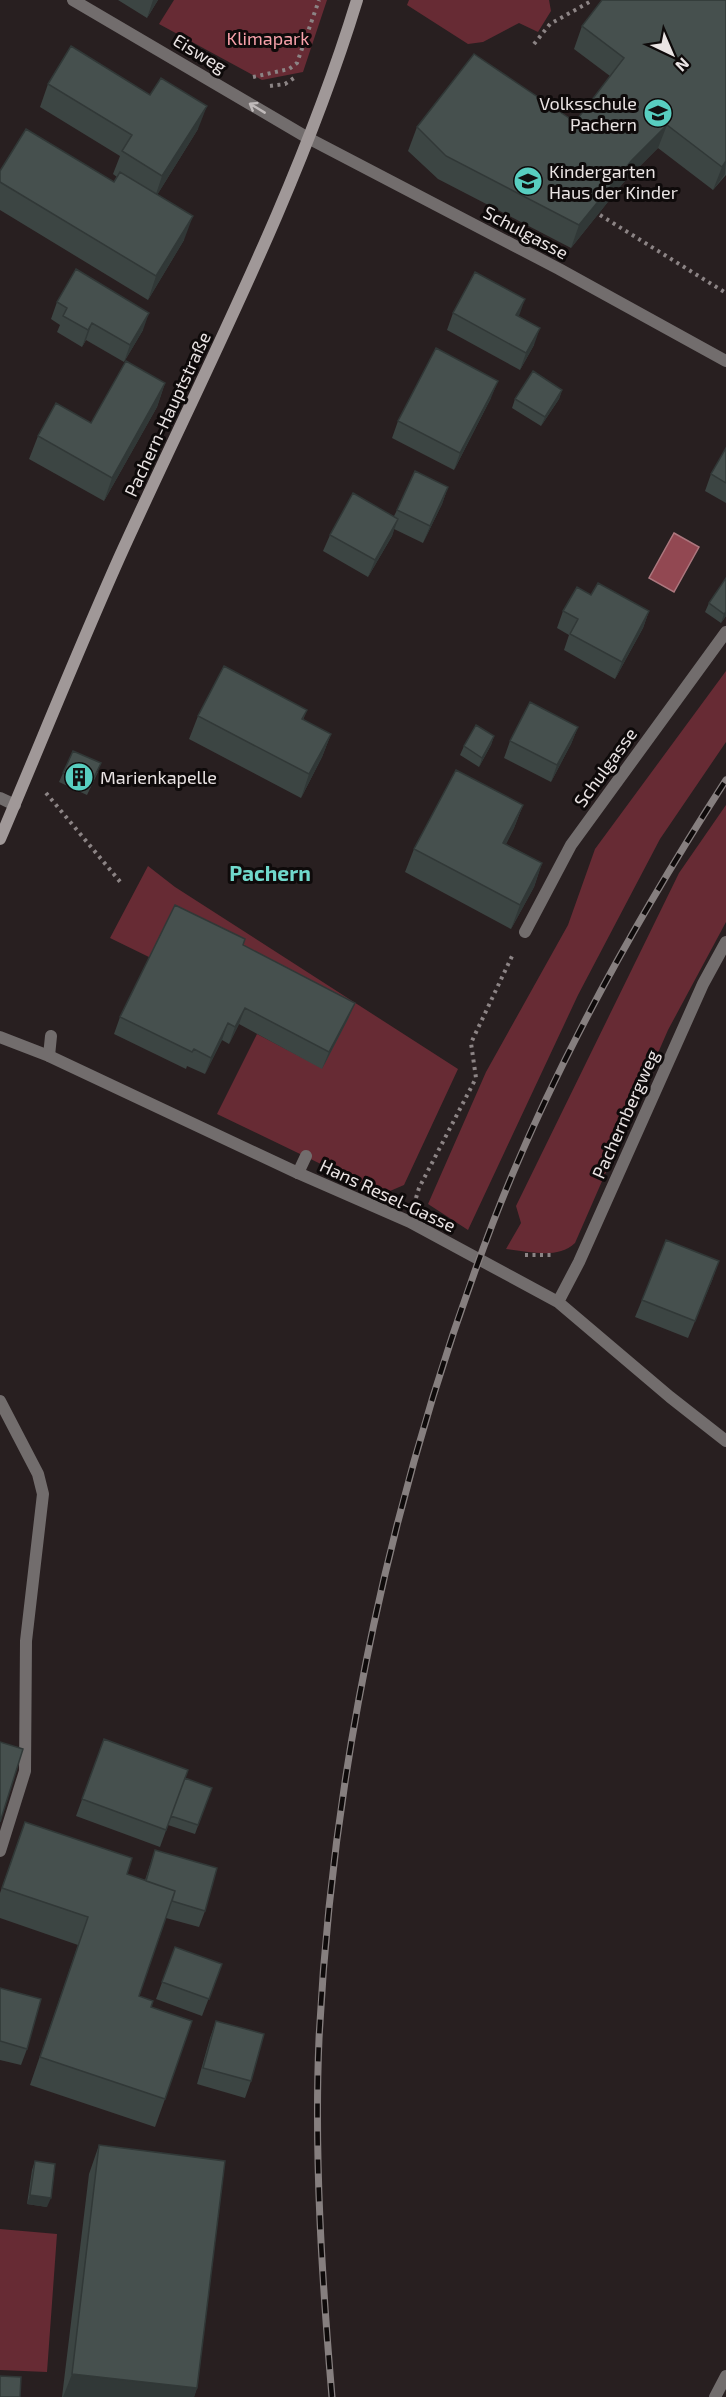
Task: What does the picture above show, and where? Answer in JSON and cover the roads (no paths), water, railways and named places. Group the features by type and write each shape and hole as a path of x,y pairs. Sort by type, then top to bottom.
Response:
{"main road":[{"name":"Pachern-Hauptstraße","path":"0,839 120,557 219,346 308,138 357,0"}],"street":[{"name":"Eisweg","path":"73,0 308,138"},
{"name":"Schulgasse","path":"308,138 559,269 726,361"},
{"name":"Schulgasse","path":"525,932 571,845 726,632"},
{"path":"0,798 15,805"},
{"name":"Pachernbergweg","path":"558,1302 579,1262 703,984 726,942"},
{"path":"49,1056 51,1036"},
{"name":"Hans Resel-Gasse","path":"0,1038 49,1056 298,1173 410,1222 558,1302 726,1441"},
{"path":"298,1173 306,1156"},
{"path":"0,1401 38,1474 43,1494 26,1641 25,1771 0,1851"},
{"path":"715,2397 726,2376"}],"railway":[{"path":"332,2397 318,2173 319,2039 326,1935 338,1831 354,1728 397,1524 425,1423 457,1323 515,1167 568,1053 598,996 660,886 726,780"}],"place":[{"name":"Volksschule Pachern","path":"658,113"},
{"name":"Kindergarten Haus der Kinder","path":"528,181"},
{"name":"Marienkapelle","path":"79,777"}],"district":[{"name":"Pachern","path":"270,872"}],"park label":[{"name":"Klimapark","path":"268,38"}]}
